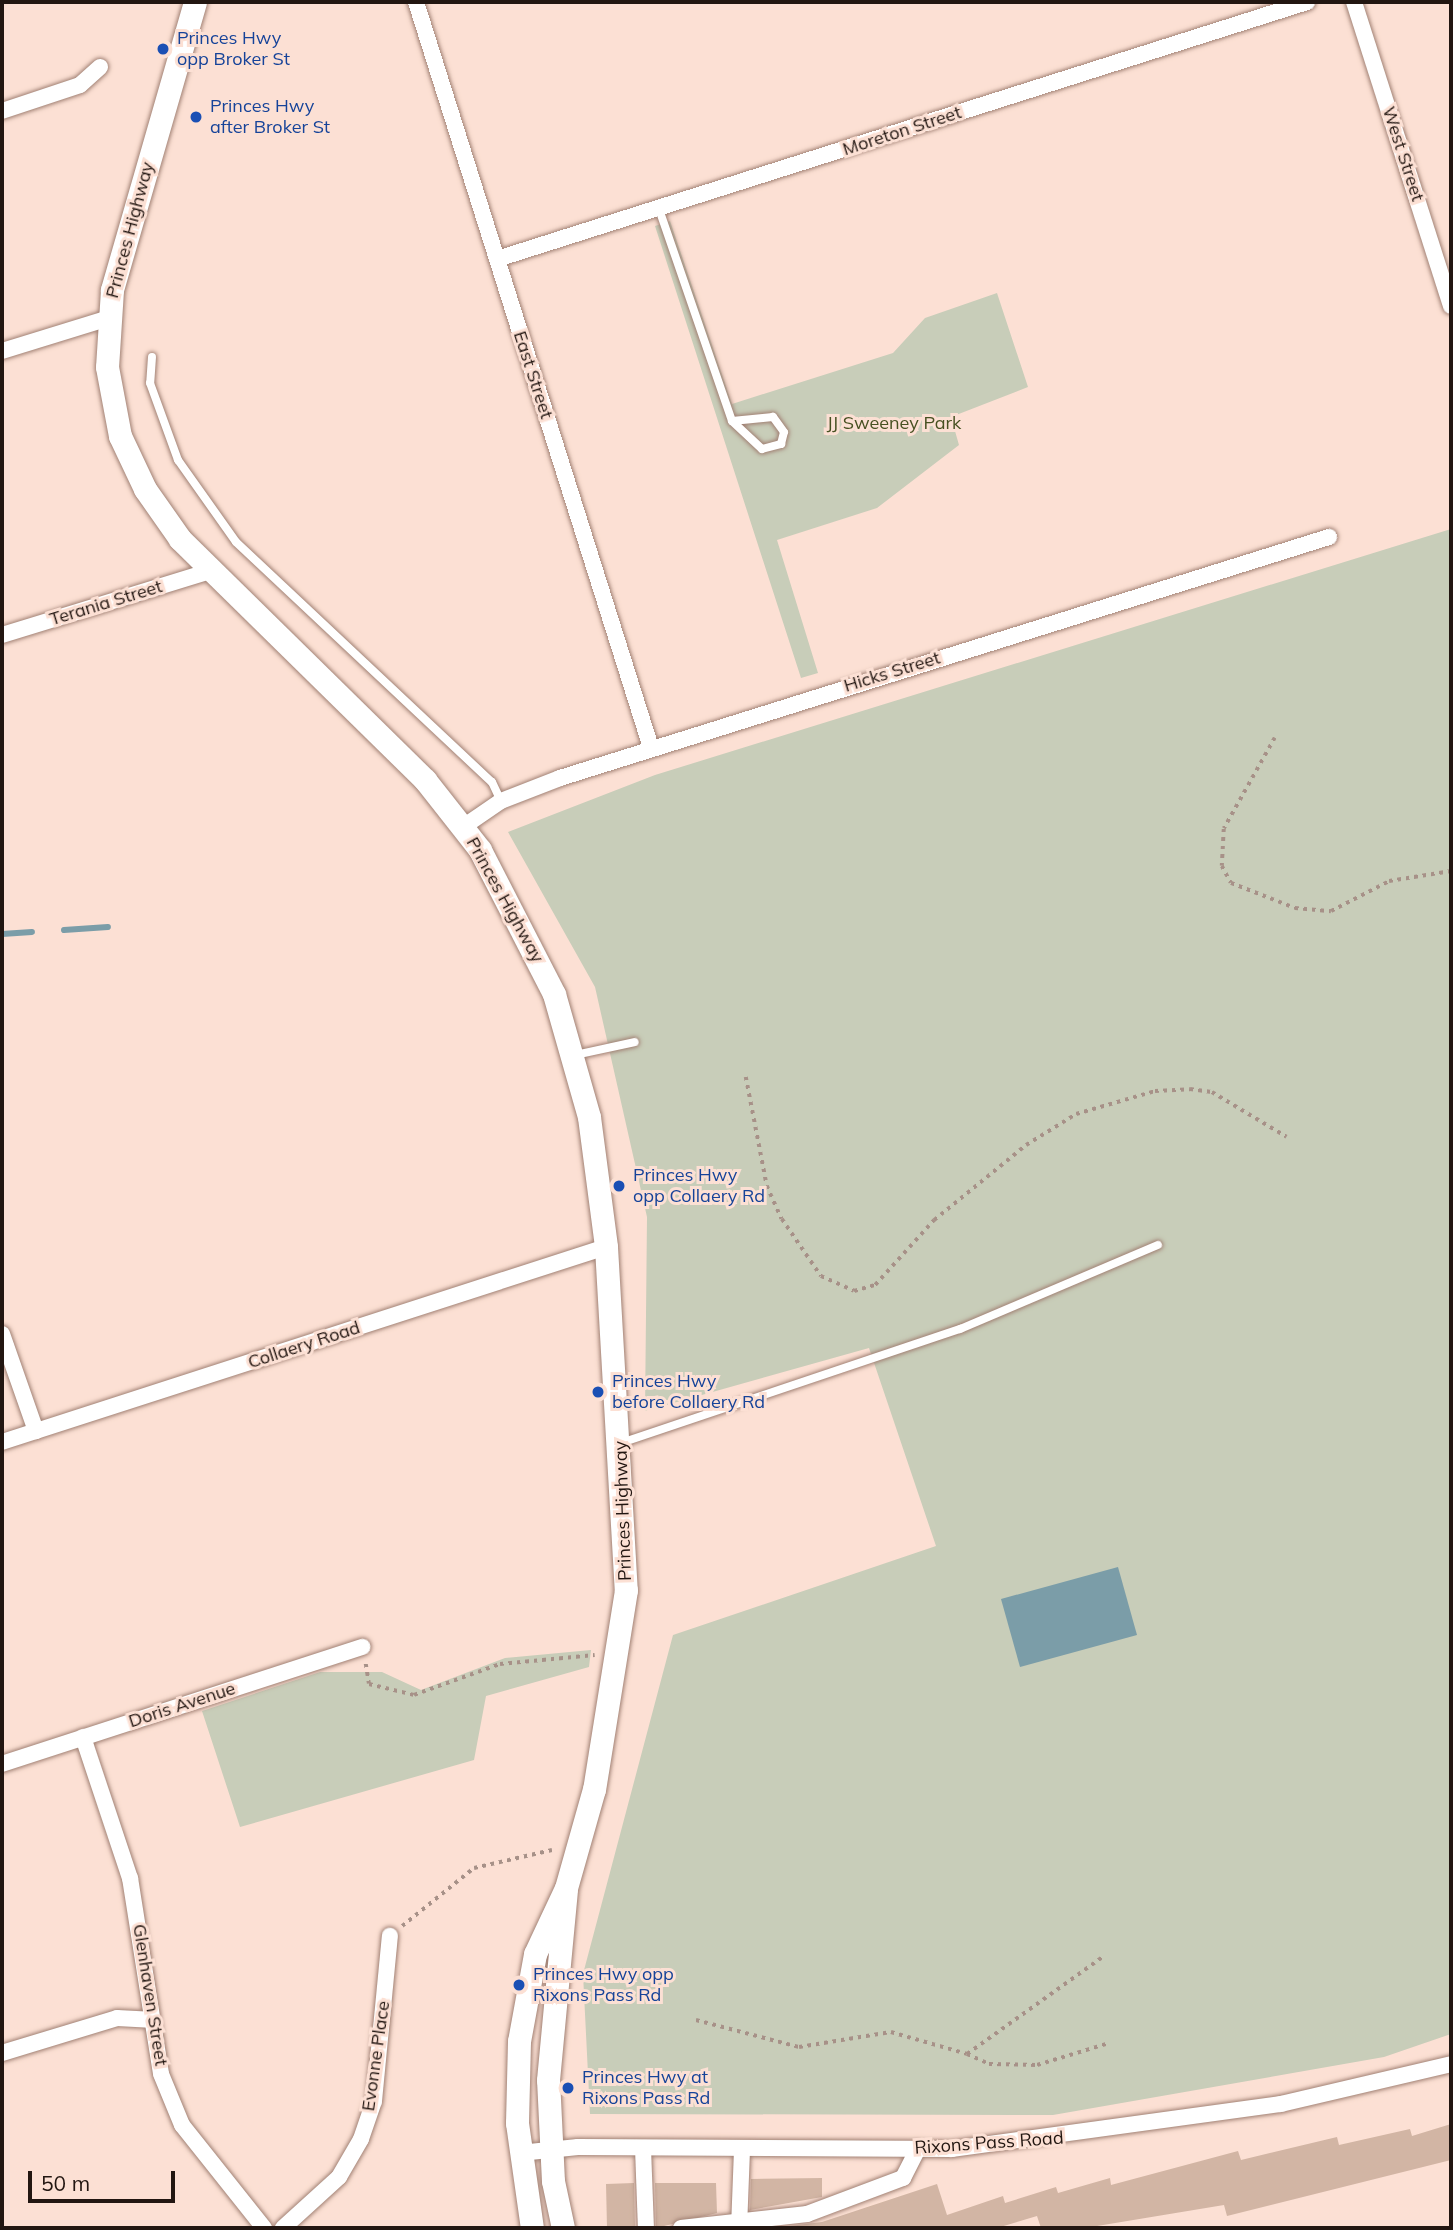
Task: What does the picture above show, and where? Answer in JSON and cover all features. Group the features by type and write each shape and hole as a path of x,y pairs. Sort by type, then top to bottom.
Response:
{"main road":[{"name":"Princes Highway","path":"195,2 122,248 109,318 107,368 120,436 156,506 210,571 425,780 463,827 537,955 575,1055 606,1247 627,1549 620,1655 610,1723 566,1888 550,2004 551,2149 564,2228"},
{"name":"Princes Highway","path":"532,2228 520,2153 517,2062 525,2003 545,1924 566,1888"}],"street":[{"name":"East Street","path":"416,2 651,748"},
{"name":"Moreton Street","path":"497,259 1307,2"},
{"name":"West Street","path":"1354,2 1451,306"},
{"path":"2,111 80,85 100,67"},
{"path":"2,351 109,318"},
{"name":"Hicks Street","path":"463,827 501,801 651,748 1329,537"},
{"name":"Terania Street","path":"2,635 210,571"},
{"name":"Collaery Road","path":"2,1442 606,1247"},
{"path":"2,1334 36,1431"},
{"name":"Doris Avenue","path":"2,1764 363,1647"},
{"name":"Glenhaven Street","path":"83,1737 130,1878 150,2020 182,2125 264,2228"},
{"name":"Evonne Place","path":"283,2228 339,2176 361,2139 374,2101 390,1936"},
{"path":"2,2053 117,2018 150,2020"},
{"name":"Rixons Pass Road","path":"520,2153 551,2149 643,2148 918,2149 1089,2135 1281,2104 1451,2064"},
{"path":"643,2148 646,2228"},
{"path":"739,2225 742,2149"},
{"path":"681,2228 739,2225 807,2214 904,2178 918,2149"}],"lane":[{"path":"659,209 732,421 762,449 781,444 783,432 773,417 732,421"},
{"path":"152,358 150,383 178,460 229,533 492,782 501,801"},
{"path":"575,1055 635,1042"},
{"path":"621,1443 960,1329 1158,1245"}],"path":[{"path":"1275,738 1224,829 1222,866 1231,883 1295,908 1331,911 1389,881 1451,871"},
{"path":"746,1077 767,1186 782,1219 821,1276 854,1291 876,1285 944,1212 1026,1145 1076,1114 1155,1091 1190,1089 1212,1092 1287,1137"},
{"path":"363,1647 369,1684 414,1695 500,1664 597,1654"},
{"path":"390,1936 474,1868 552,1850"},
{"path":"967,2054 1104,1956"},
{"path":"696,2020 799,2048 891,2032 967,2054 989,2064 1037,2065 1109,2043"}],"green space":[{"name":"JJ Sweeney Park","path":"670,221 732,404 893,353 925,318 997,293 1028,387 951,417 959,445 877,508 777,540 818,673 801,678 655,226"},
{"path":"1451,529 1451,2034 1384,2057 1053,2115 590,2114 583,1974 673,1635 936,1546 869,1348 645,1411 647,1217 595,987 508,832 655,775"},
{"path":"591,1650 589,1667 486,1696 474,1760 240,1827 202,1711 320,1672 382,1672 421,1690 505,1658"}],"water":[{"path":"1118,1567 1137,1635 1020,1667 1001,1599"}],"building":[{"path":"1451,2124 1451,2160 1227,2216 1224,2205 1085,2228 1041,2228 1037,2216 997,2228 774,2228 822,2222 937,2184 947,2215 1003,2196 1005,2203 1056,2187 1058,2193 1110,2178 1111,2185 1238,2151 1241,2160 1337,2137 1339,2145 1410,2129 1412,2136"},
{"path":"822,2178 822,2197 750,2210 751,2179"},
{"path":"634,2183 635,2228 607,2228 606,2184"},
{"path":"655,2183 716,2183 717,2213 656,2228"}],"waterway":[{"path":"64,930 108,927"},
{"path":"2,934 32,932"}],"place":[{"name":"Princes Hwy opp Broker St","path":"163,49"},
{"name":"Princes Hwy after Broker St","path":"196,117"},
{"name":"Princes Hwy opp Collaery Rd","path":"619,1186"},
{"name":"Princes Hwy before Collaery Rd","path":"598,1392"},
{"name":"Princes Hwy opp Rixons Pass Rd","path":"519,1985"},
{"name":"Princes Hwy at Rixons Pass Rd","path":"568,2088"}]}
